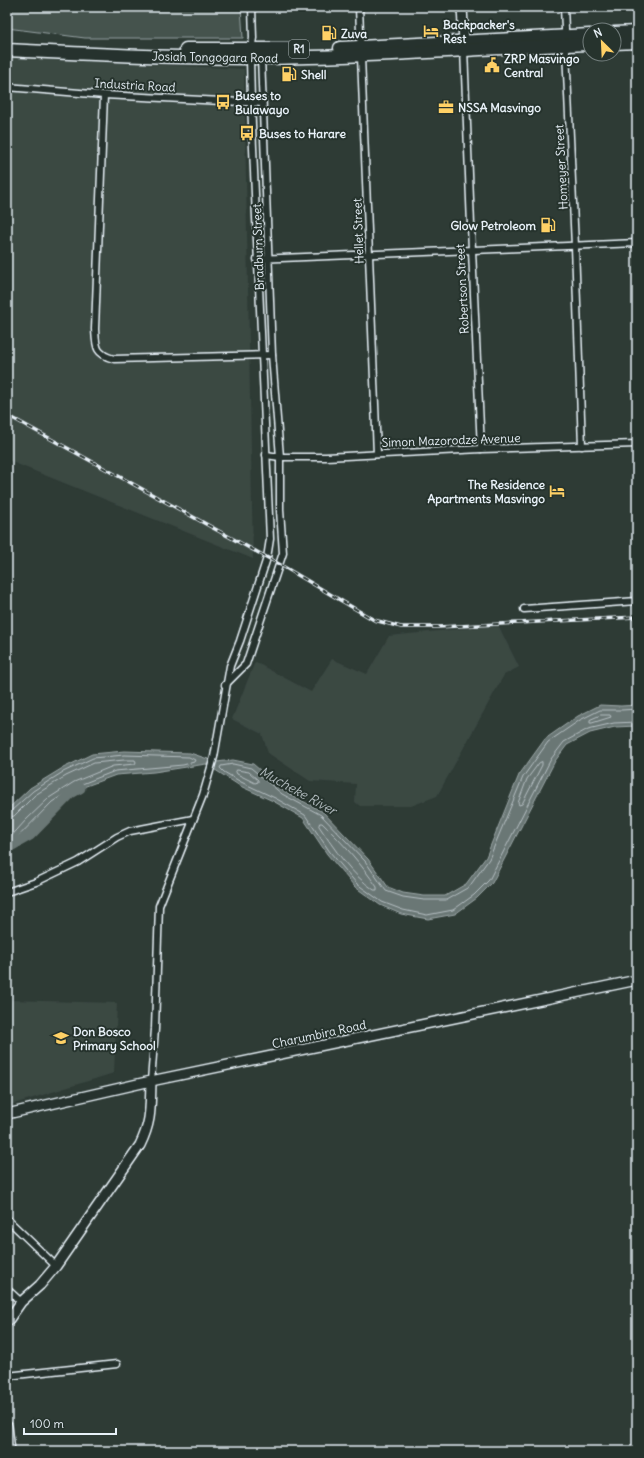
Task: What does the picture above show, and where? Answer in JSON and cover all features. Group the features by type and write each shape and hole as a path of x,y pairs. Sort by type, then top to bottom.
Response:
{"highway":[{"path":"622,33 637,32"},
{"name":"Josiah Tongogara Road","path":"565,41 582,37"},
{"name":"Josiah Tongogara Road","path":"7,50 92,55 255,54 361,51 565,41 582,43"},
{"name":"Josiah Tongogara Road","path":"7,42 255,54"},
{"path":"622,43 637,42"}],"street":[{"name":"Bradburn Street","path":"225,685 246,664 283,553 280,510 280,457 272,355 270,259 262,103 252,38 252,7"},
{"name":"Hellet Street","path":"359,7 377,454"},
{"name":"Robertson Street","path":"462,7 481,449"},
{"name":"Homeyer Street","path":"564,7 582,446"},
{"path":"252,38 255,54"},
{"name":"Bradburn Street","path":"150,1082 155,1030 159,906 203,795 210,772 214,757 225,685 230,666 240,641 267,558 270,539 251,102 255,54"},
{"name":"Industria Road","path":"7,87 104,95 262,103"},
{"path":"104,95 95,329 96,345 99,352 114,359 272,355"},
{"path":"257,259 637,243"},
{"name":"Simon Mazorodze Avenue","path":"266,455 280,457 326,457 481,449 637,444"},
{"path":"524,609 637,601"},
{"path":"7,892 36,882 71,866 117,836 130,831 193,819"},
{"name":"Charumbira Road","path":"7,1114 150,1082 637,980"},
{"path":"7,1322 21,1302 56,1266 140,1145 147,1130 150,1118 150,1082"},
{"path":"7,1219 56,1266"},
{"path":"7,1289 21,1302"},
{"path":"7,1376 117,1364"},
{"path":"7,1426 10,1451"}],"shaded area":[{"path":"7,7 241,7 243,38 85,38 7,28"},
{"path":"7,57 244,69 253,559 7,460"},
{"path":"498,625 519,667 504,675 437,796 411,806 360,806 355,802 356,784 310,781 268,753 262,734 232,719 255,662 311,692 332,659 367,674 389,636"},
{"name":"Don Bosco Primary School","path":"7,1000 117,1003 114,1073 7,1106"}],"water":[{"path":"600,705 637,705 637,726 615,727 590,733 567,745 555,761 492,883 477,898 455,914 428,919 401,914 380,905 355,887 327,854 303,818 273,801 240,786 206,764 154,772 116,775 78,789 55,805 7,853 7,810 30,788 61,769 92,754 124,751 190,753 217,762 233,760 253,764 284,791 323,812 368,859 388,887 403,893 424,896 445,896 466,884 486,857 519,775 545,739 578,716"}],"waterway":[{"name":"Mucheke River","path":"7,848 30,835 71,793 80,788"}],"railway":[{"path":"7,415 279,564 374,620 401,627 438,627 637,617"}],"place":[{"name":"Backpacker's Rest","path":"431,31"},
{"name":"Zuva","path":"329,33"},
{"name":"ZRP Masvingo Central","path":"492,65"},
{"name":"Shell","path":"289,74"},
{"name":"Buses to Bulawayo","path":"223,102"},
{"name":"NSSA Masvingo","path":"446,107"},
{"name":"Buses to Harare","path":"247,133"},
{"name":"Glow Petroleom","path":"548,225"},
{"name":"The Residence Apartments Masvingo","path":"557,491"},
{"name":"Don Bosco Primary School","path":"61,1038"}]}
